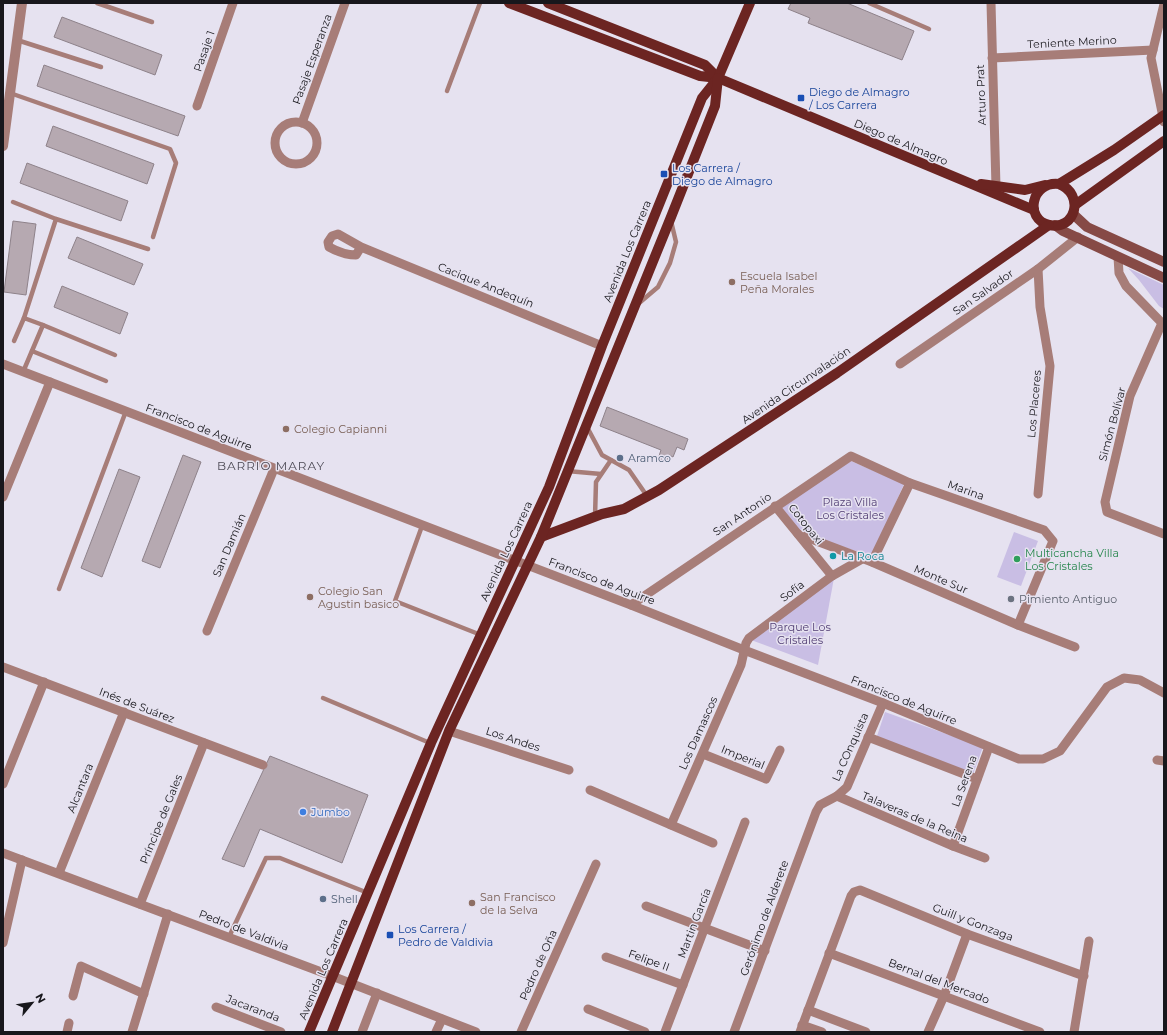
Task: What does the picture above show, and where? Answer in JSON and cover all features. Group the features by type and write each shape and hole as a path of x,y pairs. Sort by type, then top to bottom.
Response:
{"main road":[{"name":"Diego de Almagro","path":"509,3 700,76 718,78 1034,210"},
{"name":"Diego de Almagro","path":"548,3 705,65 718,78"},
{"name":"Avenida Los Carrera","path":"309,1032 431,744 549,487 602,346 702,98 718,78 750,3"},
{"name":"Avenida Los Carrera","path":"332,1032 449,731 541,537 632,309 671,217 715,106 718,78"},
{"path":"1163,118 1059,184 1048,185 1039,190 1033,205 1034,210 1040,220 1164,278"},
{"name":"Avenida Circunvalación","path":"541,537 595,517 624,509 659,490 837,373 1052,225 1065,222 1074,209 1164,141"},
{"name":"Diego de Almagro","path":"964,181 996,187 1025,190 1048,185"},
{"path":"1059,184 1064,186 1072,194 1074,209 1087,227 1164,262"}],"street":[{"path":"3,146 22,3"},
{"name":"Pasaje 1","path":"197,106 233,3"},
{"name":"Pasaje Esperanza","path":"302,123 345,3"},
{"name":"Arturo Prat","path":"991,3 996,187"},
{"path":"1163,118 1151,58 1164,4"},
{"name":"Teniente Merino","path":"992,58 1153,50"},
{"path":"288,123 302,123 309,126 314,132 317,146 311,158 302,163 293,164 284,160 277,153 275,142 276,135 280,128 288,123"},
{"name":"San Salvador","path":"900,364 1038,269 1078,237"},
{"name":"Cacique Andequín","path":"361,247 602,346"},
{"path":"1118,257 1118,268 1122,280 1126,286 1163,324"},
{"name":"Los Placeres","path":"1038,269 1040,307 1050,366 1038,494"},
{"name":"Simón Bolívar","path":"1163,324 1130,396 1105,502 1107,512 1164,534"},
{"name":"Francisco de Aguirre","path":"3,364 631,605 883,703 1019,759 1043,759 1060,751 1107,687 1124,678 1140,680 1164,692"},
{"path":"3,497 50,382"},
{"name":"San Antonio","path":"631,605 775,506 851,456 869,463"},
{"name":"Marina","path":"869,463 910,483 1044,530 1053,541 1018,625"},
{"name":"San Damián","path":"207,631 274,469"},
{"path":"872,562 910,483"},
{"name":"Cotopaxi","path":"775,506 832,576"},
{"name":"Monte Sur","path":"798,534 872,562 1018,625 1075,647"},
{"name":"Sofía","path":"744,650 750,638 832,576 862,559"},
{"name":"Los Damascos","path":"671,825 741,665 744,650"},
{"name":"Inés de Suárez","path":"3,667 263,765"},
{"path":"3,784 44,682"},
{"name":"La COnquista","path":"816,812 820,805 837,796 849,783 883,703"},
{"name":"Alcantara","path":"59,873 124,712"},
{"name":"Los Andes","path":"449,731 569,770"},
{"path":"868,737 977,779"},
{"name":"Príncipe de Gales","path":"140,904 204,743"},
{"name":"La Serena","path":"953,846 989,747"},
{"name":"Imperial","path":"703,754 766,779 780,750"},
{"path":"590,790 713,843"},
{"name":"Talaveras de la Reina","path":"837,796 953,846 985,858"},
{"name":"Gerónimo de Alderete","path":"734,1032 816,812"},
{"name":"Martin García","path":"665,1032 745,822"},
{"name":"Pedro de Valdivia","path":"3,852 378,993 476,1032"},
{"path":"3,944 22,860"},
{"name":"Pedro de Oña","path":"522,1032 596,864"},
{"name":"Guill y Gonzaga","path":"829,953 851,896 854,892 860,890 967,934 1084,976"},
{"path":"646,906 765,951"},
{"path":"132,1032 168,914"},
{"path":"928,1032 944,996 967,934"},
{"path":"1074,1032 1089,941"},
{"path":"822,1032 801,1028 829,953"},
{"name":"Bernal del Mercado","path":"829,953 1040,1032"},
{"name":"Felipe II","path":"606,957 683,985"},
{"path":"73,996 81,966 144,994"},
{"path":"362,1032 378,993"},
{"name":"Jacaranda","path":"216,1007 281,1032"},
{"path":"588,1009 645,1032"},
{"path":"808,1010 866,1032"},
{"path":"436,1032 442,1019"}],"lane":[{"path":"97,3 152,22"},
{"path":"447,91 480,3"},
{"path":"869,3 929,29"},
{"path":"17,40 101,67"},
{"path":"10,93 170,149 176,163 153,237"},
{"path":"13,202 56,219 148,250"},
{"path":"632,309 658,287 670,263 676,242 671,217"},
{"path":"14,341 24,318 56,219"},
{"path":"24,318 115,355"},
{"path":"23,372 43,325"},
{"path":"32,351 106,381"},
{"path":"59,589 126,411"},
{"path":"586,425 602,455 629,470 647,496"},
{"path":"595,517 596,482 611,460"},
{"path":"567,470 601,474"},
{"path":"422,526 395,602 481,635"},
{"path":"323,698 431,744"},
{"path":"229,937 266,858 280,858 368,893"}],"green space":[{"path":"1128,268 1164,285 1164,309 1159,306"},
{"name":"Plaza Villa Los Cristales","path":"851,461 904,484 872,556 799,533 780,506"},
{"name":"Multicancha Villa Los Cristales","path":"1014,532 1038,541 1021,586 997,577"},
{"name":"Parque Los Cristales","path":"834,578 818,665 751,640"},
{"path":"885,712 983,747 973,774 876,739"}],"building":[{"path":"791,3 847,3 914,31 902,60 808,23 810,18 788,9"},
{"path":"62,17 162,55 155,75 54,37"},
{"path":"44,65 185,116 178,136 37,86"},
{"path":"53,126 154,164 147,184 46,146"},
{"path":"27,163 128,201 121,221 20,183"},
{"path":"13,221 36,224 26,295 4,292"},
{"path":"77,237 143,264 134,285 68,258"},
{"path":"62,286 128,313 120,334 54,307"},
{"path":"607,407 688,439 684,450 677,447 673,457 669,455 666,462 658,459 661,450 600,426"},
{"path":"183,455 201,462 160,568 142,561"},
{"path":"119,469 140,477 102,577 81,568"},
{"name":"Jumbo","path":"270,756 368,795 342,863 260,829 244,867 222,859"}],"place":[{"name":"Diego de Almagro / Los Carrera","path":"801,98"},
{"name":"Los Carrera / Diego de Almagro","path":"664,174"},
{"name":"Escuela Isabel Peña Morales","path":"732,282"},
{"name":"Colegio Capianni","path":"286,429"},
{"name":"Aramco","path":"620,458"},
{"name":"La Roca","path":"833,556"},
{"name":"Multicancha Villa Los Cristales","path":"1017,559"},
{"name":"Colegio San Agustin basico","path":"310,597"},
{"name":"Pimiento Antiguo","path":"1011,599"},
{"name":"Jumbo","path":"303,812"},
{"name":"Shell","path":"323,899"},
{"name":"San Francisco de la Selva","path":"472,903"},
{"name":"Los Carrera / Pedro de Valdivia","path":"390,935"}],"district":[{"name":"BARRIO MARAY","path":"271,466"}]}
